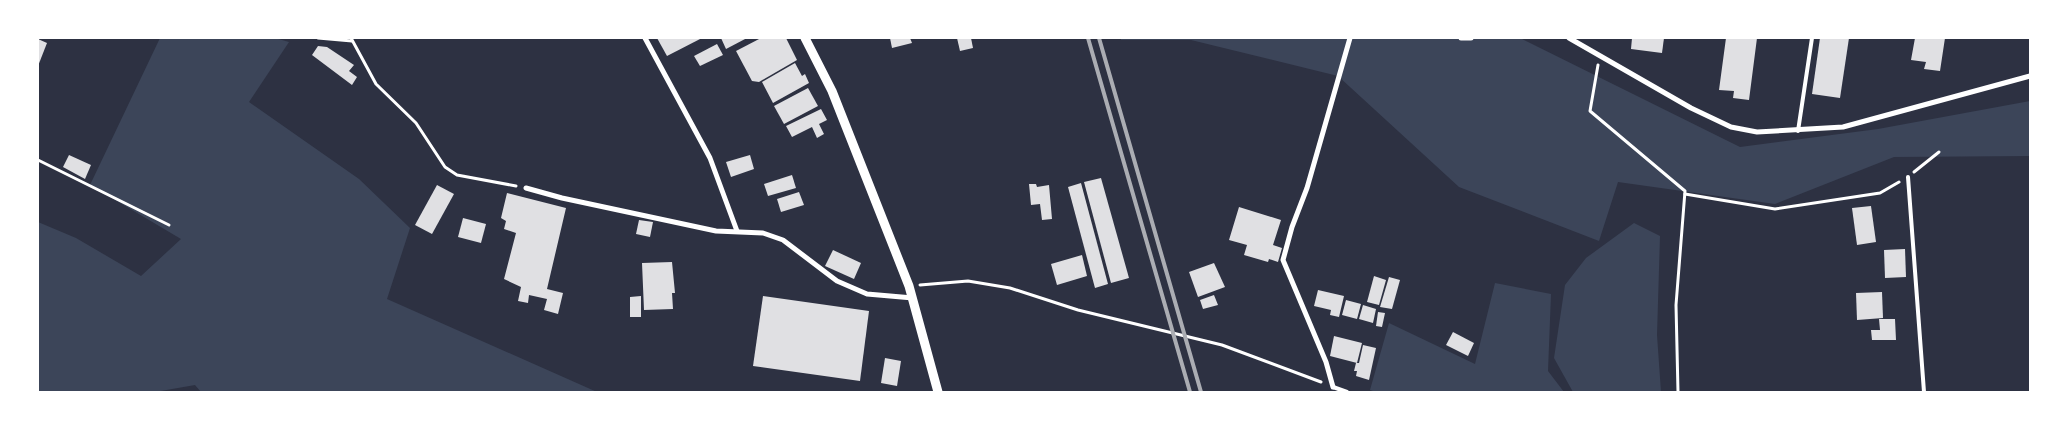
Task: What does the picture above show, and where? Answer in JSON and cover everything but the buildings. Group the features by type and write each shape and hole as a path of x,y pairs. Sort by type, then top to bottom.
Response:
{"street":[{"path":"645,38 710,158 737,231"},
{"path":"805,38 832,91 910,286 938,392"},
{"path":"1333,387 1326,362 1283,260 1292,227 1307,188 1350,38"},
{"path":"1461,38 1471,38"},
{"path":"1569,38 1600,58 1691,108 1730,127 1757,132 1843,127 2030,76"},
{"path":"526,188 562,198 716,231 763,233 783,240 837,281 868,294 913,298"}],"lane":[{"path":"1798,131 1812,38"},
{"path":"1908,177 1924,392"},
{"path":"1333,387 1347,392"}],"path":[{"path":"318,38 351,39 376,84 416,123 445,167 457,175 526,188"},
{"path":"1600,58 1593,85 1590,111 1685,191 1676,305 1678,392"},
{"path":"1685,194 1775,209 1880,193 1908,177 1939,152"},
{"path":"38,160 169,225"},
{"path":"910,286 968,281 988,282 1078,310 1222,344 1333,387"}],"shaded area":[{"path":"160,38 275,38 289,42 249,102 359,179 410,228 387,299 597,392 201,392 195,385 155,392 38,392 38,222 76,238 141,276 181,239 90,185"},
{"path":"1121,38 1520,38 1740,147 1878,129 2030,101 2030,156 1894,157 1775,204 1618,182 1599,241 1459,187 1338,76 1191,40 1121,40"},
{"path":"1634,223 1660,236 1657,335 1661,392 1573,392 1554,358 1565,285 1586,258"},
{"path":"1495,283 1551,294 1548,371 1564,392 1376,392 1370,390 1389,323 1475,364"}],"railway":[{"path":"1088,38 1190,392"},
{"path":"1099,38 1201,392"}]}
